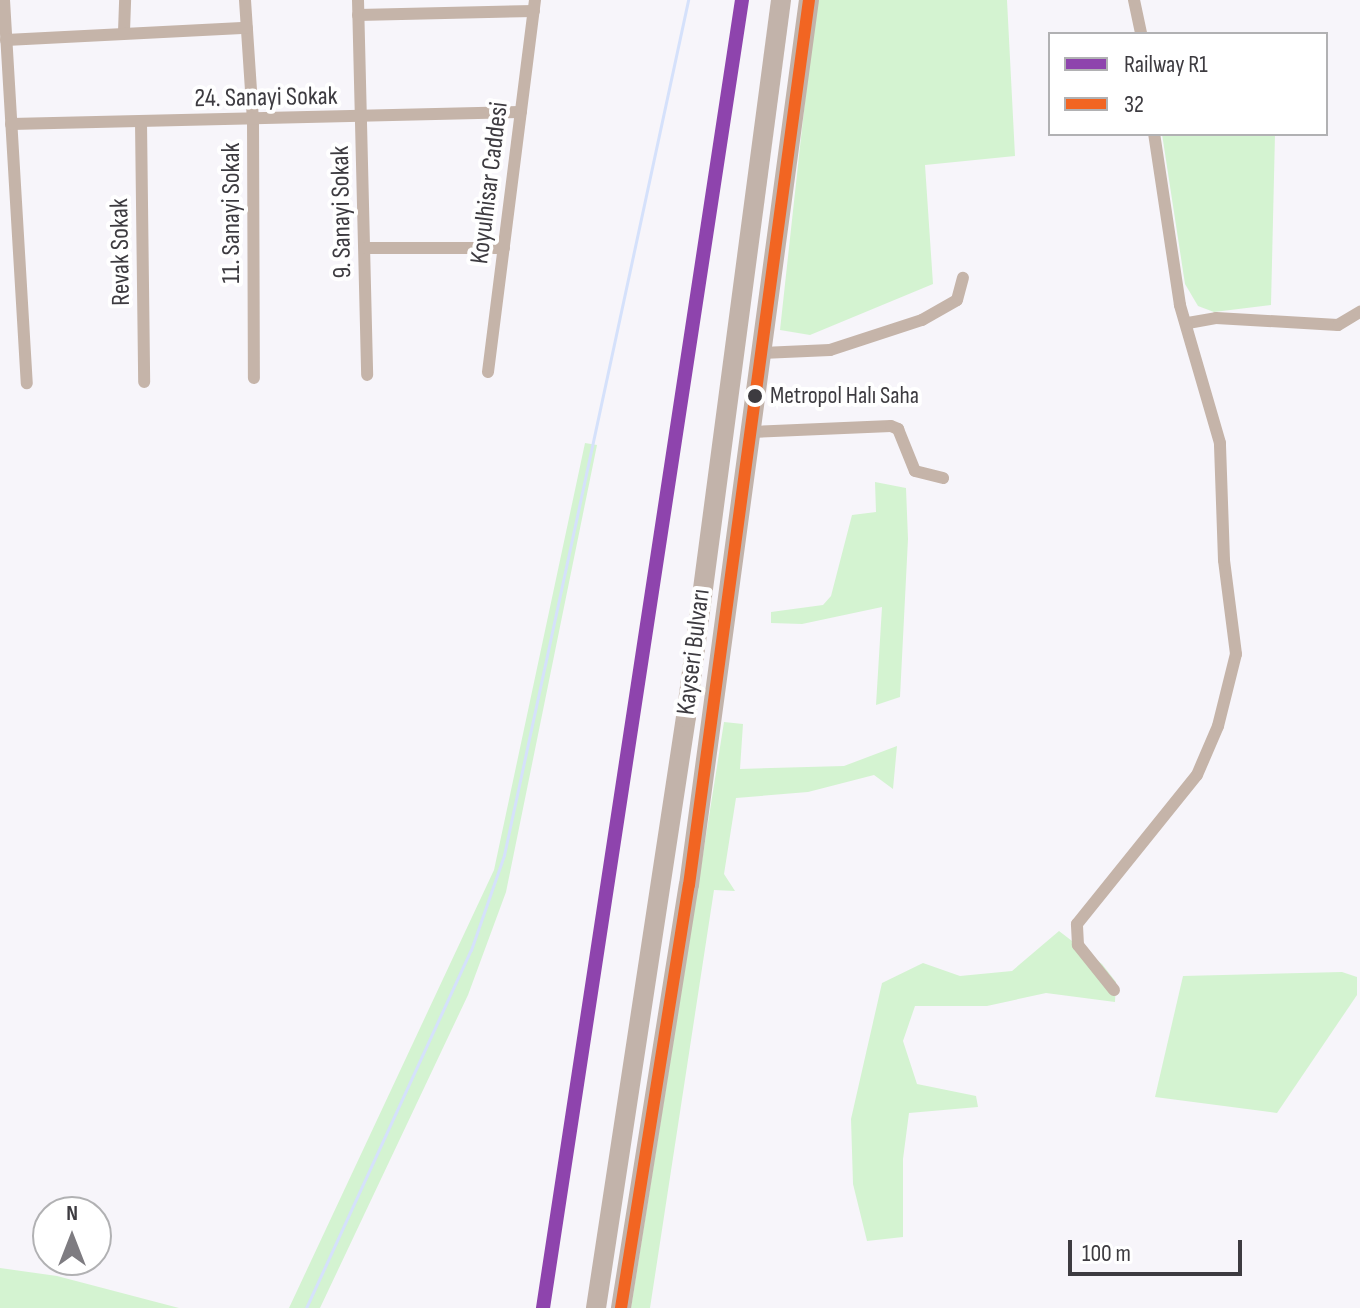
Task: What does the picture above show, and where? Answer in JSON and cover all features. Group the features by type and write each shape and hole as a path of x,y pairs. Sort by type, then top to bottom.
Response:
{"highway":[{"name":"Kayseri Bulvarı","path":"596,1308 686,717 781,0"},
{"name":"Kayseri Bulvarı","path":"621,1308 689,885 809,0"}],"street":[{"path":"4,0 27,383"},
{"path":"124,32 125,0"},
{"name":"11. Sanayi Sokak","path":"245,0 253,120 254,378"},
{"name":"9. Sanayi Sokak","path":"358,0 367,375"},
{"path":"1134,0 1141,32"},
{"path":"358,15 535,6"},
{"name":"Koyulhisar Caddesi","path":"488,372 535,6"},
{"path":"6,40 247,28"},
{"name":"24. Sanayi Sokak","path":"11,124 521,112"},
{"name":"Revak Sokak","path":"141,122 144,382"},
{"path":"1114,990 1078,945 1077,924 1197,775 1235,673 1235,631 1224,560 1220,443 1188,323 1180,305 1154,136"},
{"path":"365,248 504,248"},
{"path":"761,353 830,350 922,320 957,300 963,278"},
{"path":"1188,323 1216,318 1338,325 1360,312"},
{"path":"750,432 891,426 898,429 915,471 943,478"}],"green space":[{"path":"816,0 1007,0 1015,156 925,165 933,284 810,335 780,330"},
{"path":"1162,136 1275,136 1271,305 1214,312 1198,306 1185,284"},
{"path":"585,443 597,445 506,892 468,995 320,1308 289,1308 494,870"},
{"path":"875,482 906,488 908,539 900,697 876,705 882,607 802,624 771,623 771,612 823,605 831,596 852,515 876,512"},
{"path":"724,722 743,724 740,769 844,766 897,746 893,789 874,775 808,792 736,798 724,874 735,891 714,890 650,1308 631,1308"},
{"path":"1059,931 1102,964 1116,982 1115,1002 1046,993 987,1006 915,1006 903,1041 917,1084 976,1096 978,1107 909,1113 903,1159 903,1237 867,1241 853,1184 851,1119 882,983 923,963 960,976 1012,971"},
{"path":"1342,972 1357,977 1357,995 1277,1113 1155,1097 1183,976"},
{"path":"0,1268 32,1272 32,1276 57,1276 179,1308 0,1308"}],"waterway":[{"path":"306,1308 471,950 504,855 688,0"}],"rail line":[{"name":"R1","path":"543,1308 742,0"}],"transit line":[{"name":"32","path":"621,1308 689,885 809,0"}],"place":[{"name":"Metropol Halı Saha","path":"755,396"}]}
